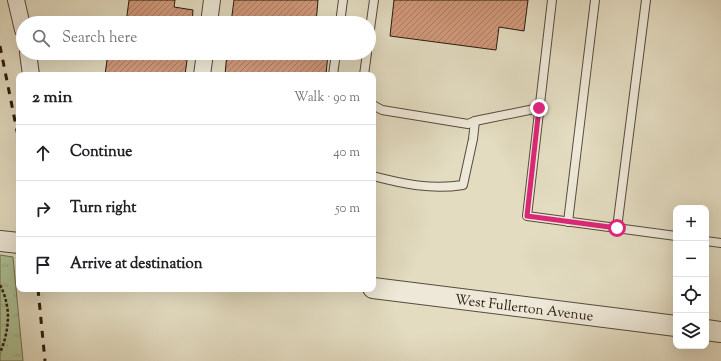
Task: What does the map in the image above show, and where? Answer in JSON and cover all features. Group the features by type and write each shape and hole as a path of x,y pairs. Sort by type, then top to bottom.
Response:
{"street":[{"path":"16,0 20,16"},
{"path":"210,16 212,0"},
{"path":"29,60 31,72"},
{"path":"202,72 204,60"},
{"path":"0,241 16,243"},
{"name":"West Fullerton Avenue","path":"376,288 673,326"},
{"path":"709,330 721,332"}],"lane":[{"path":"341,16 343,0"},
{"path":"372,16 374,0"},
{"path":"552,0 527,216 673,236"},
{"path":"568,222 595,0"},
{"path":"617,228 646,0"},
{"path":"333,72 335,60"},
{"path":"364,72 366,60"},
{"path":"376,107 382,110 468,124 475,121 539,108"},
{"path":"376,177 399,183 444,188 463,185 473,139 475,121"},
{"path":"709,241 721,243"}],"path":[{"path":"0,285 8,305 9,319 8,330 0,354"}],"green space":[{"path":"0,255 13,257 23,361 0,361"}],"building":[{"path":"129,0 175,0 174,7 193,10 193,16 127,16"},
{"path":"234,0 318,0 317,16 232,16"},
{"path":"394,0 528,0 524,31 499,27 496,50 390,36"},
{"path":"107,60 187,60 185,72 105,72"},
{"path":"226,60 327,60 326,72 225,72"}],"railway":[{"path":"0,46 16,126"},
{"path":"38,292 45,361"}],"route":[{"path":"539,108 527,216 617,228"}]}
